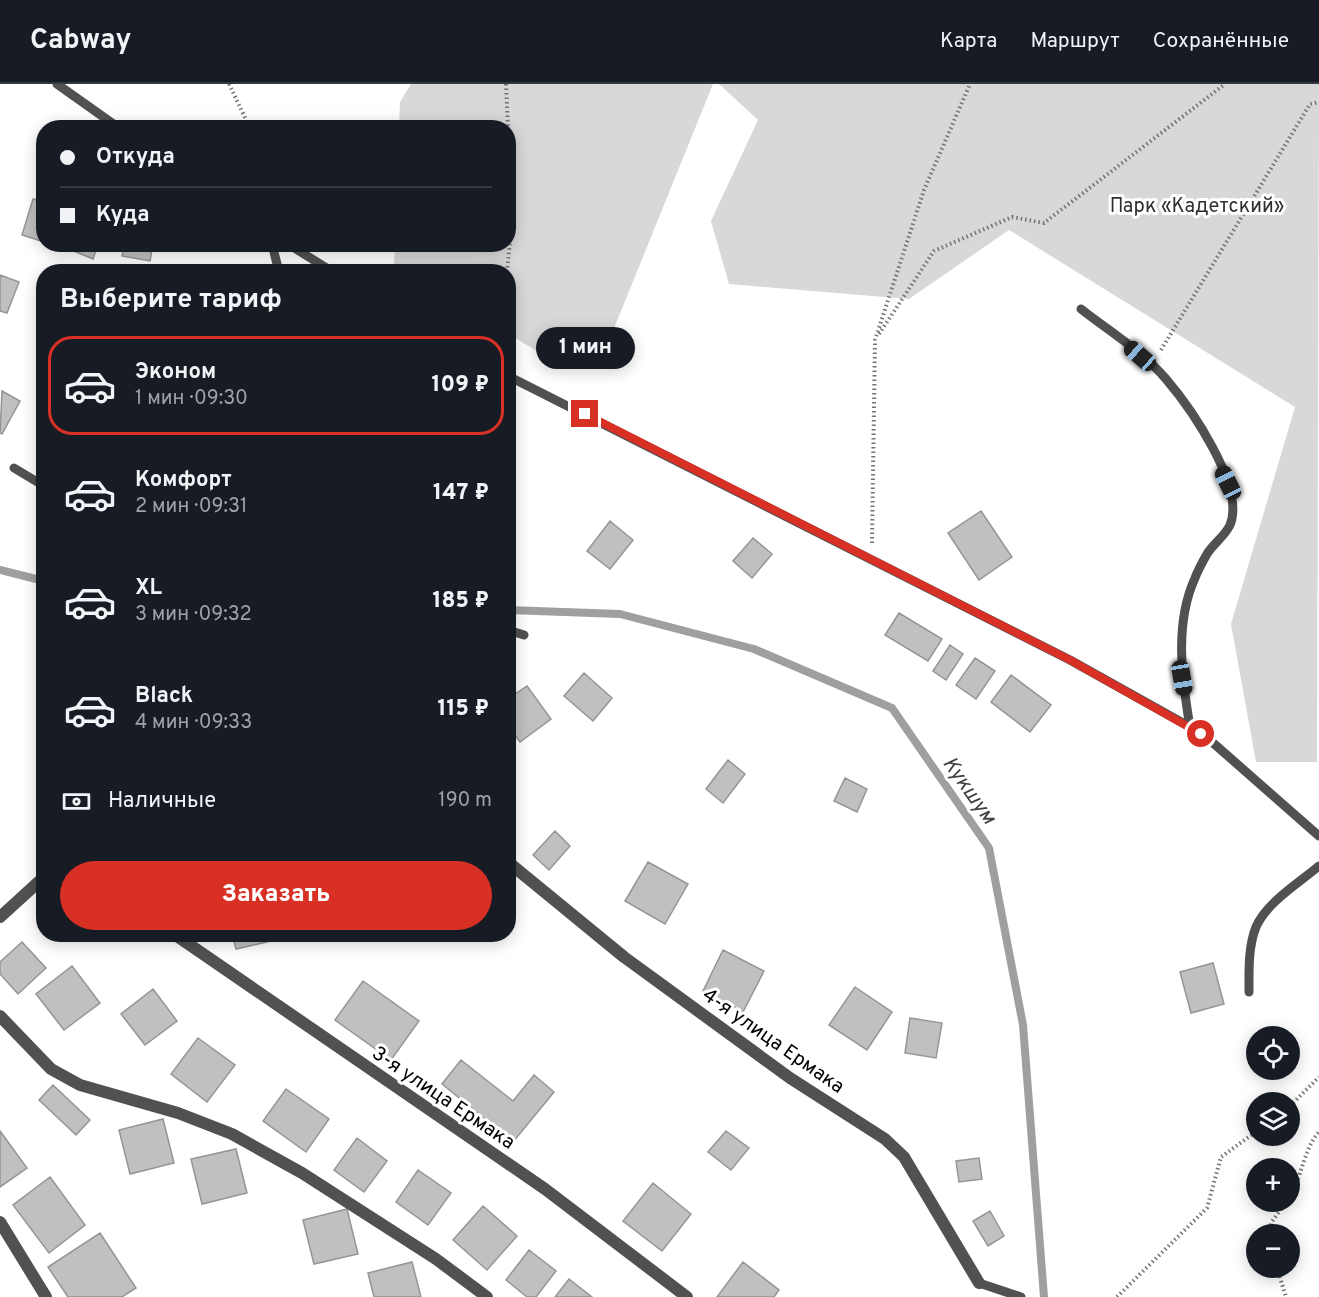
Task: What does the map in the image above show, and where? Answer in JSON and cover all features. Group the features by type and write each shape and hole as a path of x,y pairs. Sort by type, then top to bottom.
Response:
{"street":[{"name":"4-я улица Ермака","path":"516,868 643,970 790,1078 885,1139 904,1157 979,1283"},
{"path":"0,917 36,884"},
{"name":"3-я улица Ермака","path":"186,942 545,1189 687,1297"},
{"path":"0,1016 51,1069 80,1085 178,1113 232,1134 302,1173 398,1234 488,1297"},
{"path":"0,1222 46,1297"}],"lane":[{"path":"57,84 108,120"},
{"path":"301,252 320,264"},
{"path":"1081,309 1165,377 1197,419 1228,483 1233,507 1230,525 1207,553 1194,581 1184,626 1182,678 1190,727"},
{"path":"516,380 1070,660 1190,727 1212,742 1319,836"},
{"path":"14,468 36,481"},
{"path":"516,632 524,635"},
{"path":"1249,992 1249,958 1256,927 1271,907 1319,866"},
{"path":"979,1283 1022,1297"}],"path":[{"path":"229,84 246,120"},
{"path":"506,84 508,120"},
{"path":"872,560 875,340 924,190 970,84"},
{"path":"875,340 934,251 1012,217 1044,223 1225,84"},
{"path":"1151,366 1311,104 1319,102"},
{"path":"1300,1096 1319,1077"},
{"path":"1300,1177 1310,1142 1319,1131"},
{"path":"1117,1297 1207,1208 1221,1157 1246,1139"},
{"path":"1280,1278 1286,1297"}],"green space":[{"path":"411,84 713,84 604,353 546,357 516,338 516,264 394,264 395,252 516,252 516,120 399,120 400,102"},
{"name":"Парк «Кадетский»","path":"719,84 1319,84 1317,762 1256,762 1231,624 1295,407 1009,230 909,299 729,284 711,221 758,120"}],"building":[{"path":"33,199 36,200 36,239 22,235"},
{"path":"76,252 95,252 93,259"},
{"path":"123,252 152,252 150,261 122,256"},
{"path":"0,275 19,282 7,313 0,311"},
{"path":"2,391 20,401 2,434 0,433"},
{"path":"981,511 1012,557 979,580 948,533"},
{"path":"610,521 633,540 610,569 587,551"},
{"path":"753,538 772,554 752,578 733,561"},
{"path":"899,613 942,639 928,661 885,635"},
{"path":"950,645 963,654 946,680 933,671"},
{"path":"975,658 995,671 976,699 956,685"},
{"path":"584,673 612,698 593,721 564,696"},
{"path":"1011,675 1051,705 1030,732 991,702"},
{"path":"527,686 551,719 520,742 516,737 516,694"},
{"path":"728,760 745,774 723,803 706,789"},
{"path":"845,778 867,789 857,812 834,801"},
{"path":"555,831 570,846 549,870 533,855"},
{"path":"648,862 688,884 665,924 625,901"},
{"path":"22,942 46,968 18,994 0,974 0,962"},
{"path":"234,942 267,942 236,949"},
{"path":"723,950 764,971 743,1012 703,991"},
{"path":"1213,963 1224,1004 1191,1013 1180,972"},
{"path":"72,966 100,1003 64,1030 36,994"},
{"path":"363,981 419,1021 391,1060 335,1020"},
{"path":"855,987 892,1012 867,1050 829,1025"},
{"path":"153,989 177,1021 145,1045 121,1014"},
{"path":"910,1018 942,1023 936,1058 905,1053"},
{"path":"198,1038 235,1065 207,1102 171,1074"},
{"path":"461,1060 513,1101 534,1075 554,1092 513,1142 442,1084"},
{"path":"53,1085 90,1120 76,1135 39,1100"},
{"path":"286,1089 329,1119 306,1152 263,1121"},
{"path":"163,1119 174,1163 130,1174 119,1130"},
{"path":"0,1131 27,1168 0,1187"},
{"path":"726,1131 749,1148 731,1170 708,1152"},
{"path":"357,1138 387,1161 364,1192 334,1170"},
{"path":"236,1149 247,1193 202,1204 191,1159"},
{"path":"979,1158 982,1179 959,1182 956,1161"},
{"path":"418,1170 451,1193 428,1225 396,1202"},
{"path":"50,1177 85,1225 49,1253 13,1205"},
{"path":"653,1183 691,1214 662,1251 623,1221"},
{"path":"483,1206 517,1236 487,1270 453,1240"},
{"path":"347,1209 358,1254 314,1264 303,1220"},
{"path":"990,1211 1004,1236 988,1246 973,1221"},
{"path":"100,1233 136,1288 122,1297 68,1297 48,1267"},
{"path":"529,1250 556,1271 536,1297 527,1297 506,1280"},
{"path":"412,1262 421,1297 374,1297 368,1273"},
{"path":"743,1262 779,1290 774,1297 717,1297"},
{"path":"569,1279 592,1297 555,1297"}],"waterway":[{"name":"Кукшум","path":"0,570 36,579"},
{"name":"Кукшум","path":"516,610 620,614 754,649 892,708 989,848 1023,1025 1044,1297"}],"route":[{"path":"585,414 1070,660 1201,734"}]}
